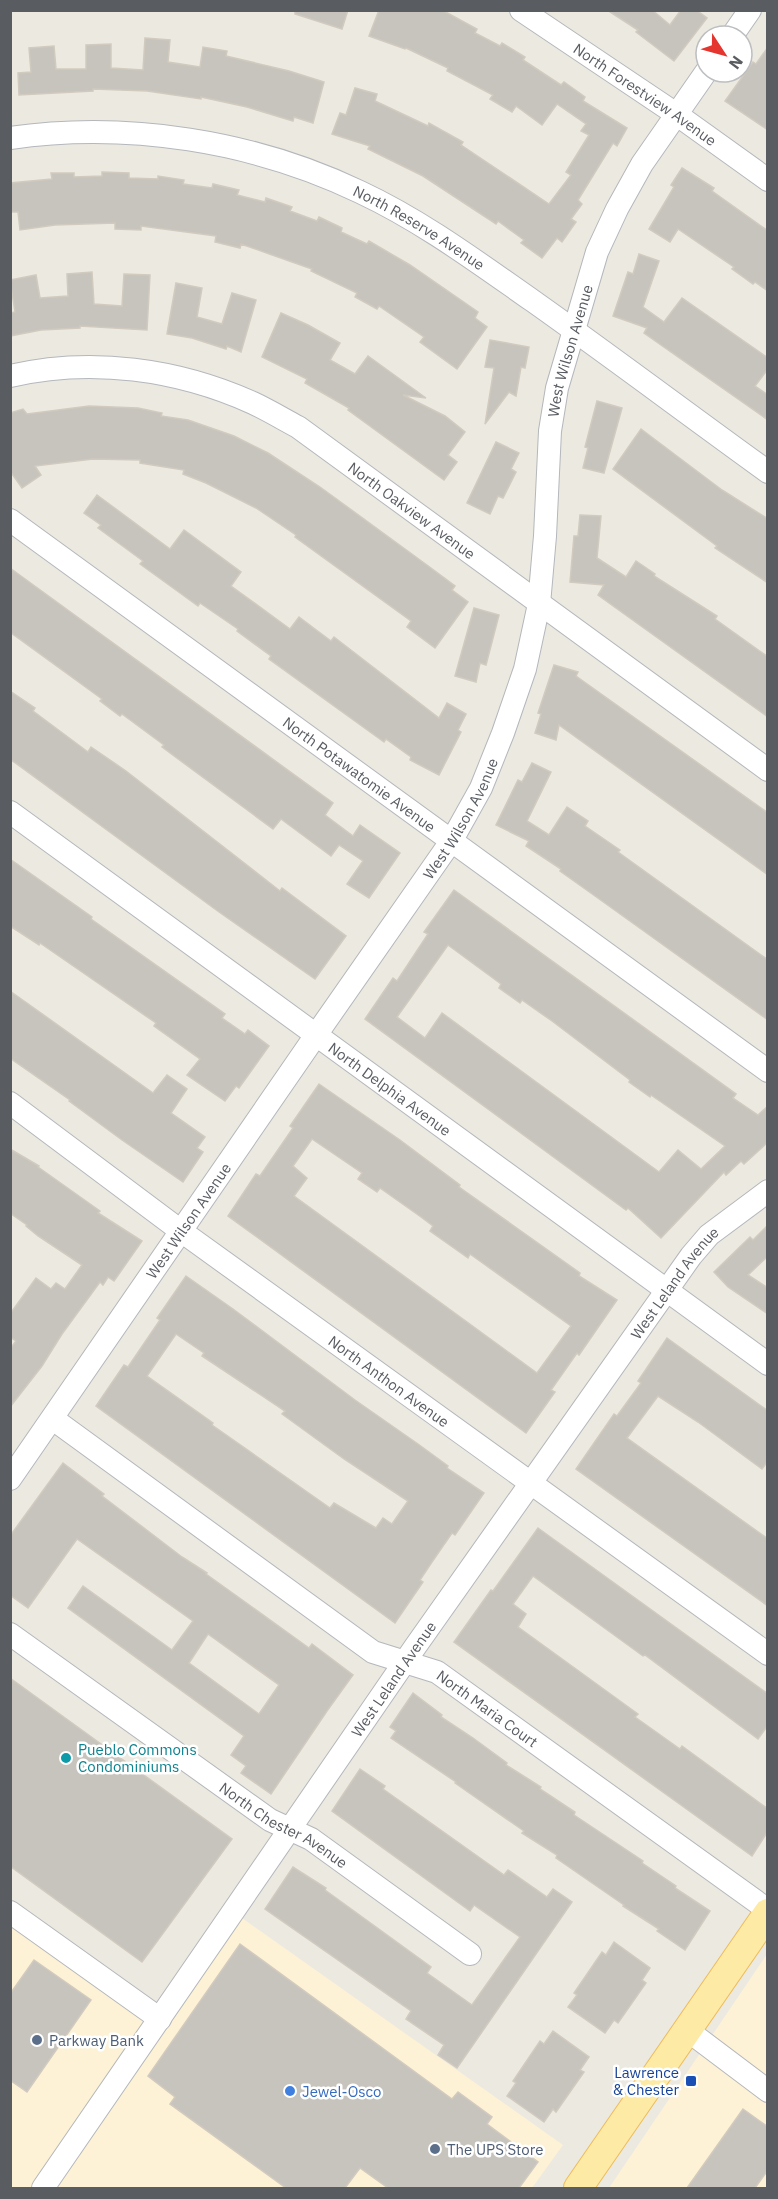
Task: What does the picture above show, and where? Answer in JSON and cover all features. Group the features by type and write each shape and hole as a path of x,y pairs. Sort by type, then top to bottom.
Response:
{"main road":[{"path":"578,2188 768,1912"}],"street":[{"name":"North Forestview Avenue","path":"521,10 676,114 768,180"},
{"path":"740,24 750,10"},
{"name":"West Wilson Avenue","path":"10,1479 452,840 481,788 525,669 539,604 550,431 557,388 573,330 597,252 617,209 642,164 697,84"},
{"name":"North Reserve Avenue","path":"10,138 78,133 136,133 200,141 311,172 360,192 408,217 473,259 768,472"},
{"name":"North Oakview Avenue","path":"10,376 34,370 72,367 114,368 160,374 207,386 252,403 298,427 337,453 539,604 768,770"},
{"name":"North Potawatomie Avenue","path":"10,520 768,1071"},
{"name":"North Delphia Avenue","path":"10,812 768,1364"},
{"name":"North Anthon Avenue","path":"10,1103 181,1231 768,1654"},
{"name":"West Leland Avenue","path":"43,2188 405,1662 667,1290 708,1234 768,1191"},
{"name":"North Maria Court","path":"53,1419 373,1652 437,1672 768,1912"},
{"name":"North Chester Avenue","path":"10,1634 270,1820 311,1839 470,1954"},
{"path":"10,1912 160,2019"},
{"path":"687,2030 768,2091"}],"shaded area":[{"path":"225,1906 563,2145 532,2188 11,2188 10,1922 146,2020"},
{"path":"767,1954 767,2188 609,2188"}],"building":[{"path":"295,10 348,10 342,29 295,14"},
{"path":"379,10 442,10 477,29 475,33 500,46 502,43 525,57 523,60 561,85 564,82 585,97 583,101 627,128 617,146 613,143 578,200 582,204 571,219 576,222 562,242 557,238 542,258 521,243 524,240 498,221 496,224 423,176 368,149 370,146 332,134 340,113 346,115 355,88 377,94 375,101 428,126 429,123 463,142 461,145 549,204 571,175 566,172 589,135 581,131 586,124 557,104 542,125 516,106 512,112 490,99 493,95 447,71 448,68 406,48 369,36"},
{"path":"607,10 652,10 670,25 681,10 696,10 707,18 702,24 694,24 694,35 674,61 636,32 638,30"},
{"path":"145,38 170,40 168,62 200,67 203,47 227,51 226,56 324,82 313,123 294,117 293,121 247,107 201,97 201,99 147,91 93,89 93,91 19,95 18,73 31,72 29,48 54,46 56,69 86,69 86,45 111,44 111,68 143,70"},
{"path":"768,47 768,130 725,101 737,84 754,84 754,63 756,64"},
{"path":"682,168 714,188 712,191 768,231 768,291 755,282 753,284 732,269 734,267 678,229 670,242 649,229 674,187 671,185"},
{"path":"102,172 129,173 129,178 158,179 158,176 184,180 183,184 212,188 213,184 239,190 237,195 265,202 266,198 292,207 290,211 317,221 319,217 342,228 341,232 367,244 369,241 410,265 478,312 475,318 487,327 457,369 420,342 424,337 379,306 377,309 355,297 357,293 311,271 312,269 241,244 240,248 215,242 216,236 141,226 141,230 115,229 115,223 55,225 20,230 18,212 10,212 10,183 52,179 51,173 74,173 74,177 102,176"},
{"path":"639,254 659,261 643,307 664,322 682,298 768,358 768,369 755,386 768,395 768,420 644,333 647,328 613,316 628,272 633,274"},
{"path":"92,272 94,304 122,306 124,274 150,275 147,330 80,326 80,328 41,330 10,336 10,313 15,312 10,280 36,275 40,298 68,296 67,274"},
{"path":"176,283 202,288 197,317 222,324 232,293 256,300 241,352 227,346 226,349 192,338 167,334"},
{"path":"281,313 340,343 330,360 355,374 368,356 426,398 403,395 445,416 465,432 448,455 457,462 444,480 348,410 349,408 305,383 307,379 262,357"},
{"path":"490,340 529,347 525,368 521,367 516,396 509,392 485,424 494,368 485,367"},
{"path":"597,401 622,408 604,473 583,468 588,448 585,447"},
{"path":"89,406 138,408 162,413 161,416 188,420 234,436 268,453 320,487 431,568 455,586 452,590 468,602 435,648 407,627 411,621 295,537 296,535 256,508 183,474 184,470 140,463 140,460 93,459 35,466 41,475 22,488 10,471 10,413 23,409 27,414"},
{"path":"641,429 722,490 768,519 768,583 715,548 717,546 613,469"},
{"path":"496,442 519,453 511,469 516,472 503,498 498,496 490,514 467,503"},
{"path":"97,495 170,549 184,530 241,572 231,586 290,629 299,617 331,641 334,637 439,718 447,703 466,714 458,730 461,732 439,775 410,760 411,757 386,739 384,742 269,659 271,656 237,631 238,629 200,603 198,606 140,564 143,561 98,528 101,525 84,513"},
{"path":"580,515 601,516 597,558 626,577 636,561 655,574 654,576 717,616 715,619 768,657 768,717 598,595 604,585 570,582 574,536 578,536"},
{"path":"10,568 333,803 325,815 353,836 360,825 400,853 369,898 347,884 363,861 339,845 331,856 281,819 273,829 162,747 164,745 122,714 120,716 100,701 102,699 10,632"},
{"path":"474,608 499,615 486,665 480,663 476,682 455,676"},
{"path":"554,665 578,672 576,676 768,813 768,875 559,725 556,740 535,733 541,714 538,713"},
{"path":"10,691 35,708 33,711 88,752 91,747 126,771 280,891 282,888 346,936 315,979 219,912 10,759"},
{"path":"532,763 551,772 527,821 549,835 567,807 588,821 585,826 620,850 618,852 768,960 768,1020 526,846 529,841 496,825 518,780 522,782"},
{"path":"10,859 225,1014 222,1018 245,1034 248,1030 269,1046 239,1088 236,1086 225,1101 187,1075 200,1059 154,1026 156,1023 40,943 39,945 10,926"},
{"path":"454,890 736,1094 733,1098 758,1115 768,1106 768,1142 744,1164 741,1161 726,1175 724,1172 661,1238 628,1208 626,1210 365,1019 393,978 397,981 428,934 424,932","holes":["448,945 501,984 499,988 520,1003 522,1000 630,1080 629,1082 725,1146 701,1169 678,1150 659,1172 442,1013 425,1038 397,1017"]},
{"path":"10,991 153,1093 167,1075 187,1089 171,1113 205,1137 197,1148 203,1152 183,1182 10,1058"},
{"path":"319,1084 400,1140 460,1185 459,1187 580,1273 579,1276 617,1300 579,1355 577,1353 551,1390 555,1392 526,1433 228,1216 256,1174 260,1176 293,1128 290,1126","holes":["312,1139 362,1173 358,1179 377,1192 380,1188 433,1226 430,1231 468,1258 470,1254 571,1326 537,1373 294,1196 307,1178 293,1166"]},
{"path":"10,1149 39,1166 100,1211 98,1213 142,1241 114,1281 108,1277 103,1285 100,1282 42,1366 10,1407 10,1349 16,1341 10,1337 10,1314 36,1278 51,1289 56,1283 65,1289 82,1265 38,1236 10,1213"},
{"path":"768,1225 768,1256 748,1275 768,1288 768,1314 728,1287 714,1272 750,1237 753,1240"},
{"path":"186,1276 484,1493 455,1535 452,1533 432,1562 420,1580 423,1582 395,1623 96,1406 124,1365 128,1367 160,1320 157,1318","holes":["176,1334 204,1353 202,1356 285,1411 282,1414 344,1459 408,1501 392,1524 383,1518 376,1528 334,1503 330,1508 147,1376"]},
{"path":"667,1338 768,1411 768,1461 762,1469 658,1396 627,1438 768,1539 768,1606 576,1469 614,1414 617,1416 641,1383 638,1381"},
{"path":"63,1463 182,1557 309,1648 312,1644 353,1675 271,1794 241,1773 246,1766 231,1755 244,1736 68,1608 83,1586 172,1650 193,1621 77,1539 28,1608 10,1595 10,1536","holes":["208,1634 279,1685 259,1714 189,1663"]},
{"path":"538,1528 768,1694 768,1725 758,1739 533,1576 513,1604 526,1614 518,1627 638,1714 635,1717 680,1749 682,1746 768,1809 768,1831 752,1856 454,1642"},
{"name":"Pueblo Commons Condominiums","path":"10,1678 232,1839 142,1962 10,1866"},
{"path":"413,1693 442,1715 441,1717 507,1763 506,1765 575,1812 574,1815 643,1861 642,1863 676,1886 675,1888 710,1911 685,1950 657,1931 659,1929 556,1858 557,1855 522,1833 524,1831 391,1738 396,1731 390,1727"},
{"path":"360,1769 385,1786 383,1789 504,1875 508,1870 547,1897 553,1889 572,1902 457,2068 438,2055 444,2045 406,2019 411,2011 265,1909 293,1867 326,1888 325,1890 431,1967 427,1973 472,2005 520,1937 474,1905 470,1911 332,1811"},
{"path":"614,1942 650,1968 642,1980 646,1983 618,2023 614,2020 605,2033 568,2007 577,1995 574,1993 602,1952 606,1955"},
{"path":"240,1944 452,2099 458,2092 492,2117 487,2124 538,2162 519,2188 388,2188 360,2168 345,2188 286,2188 170,2104 175,2097 148,2076"},
{"name":"Parkway Bank","path":"34,1960 91,2000 27,2092 10,2080 10,1994"},
{"path":"553,2031 589,2057 580,2070 584,2072 556,2112 553,2109 544,2122 507,2096 516,2083 513,2081 540,2041 544,2044"},
{"path":"743,2109 768,2127 768,2170 755,2188 687,2188"}],"place":[{"name":"Pueblo Commons Condominiums","path":"66,1758"},
{"name":"Parkway Bank","path":"37,2040"},
{"name":"Lawrence & Chester","path":"691,2081"},
{"name":"Jewel-Osco","path":"290,2091"},
{"name":"The UPS Store","path":"435,2149"}]}
